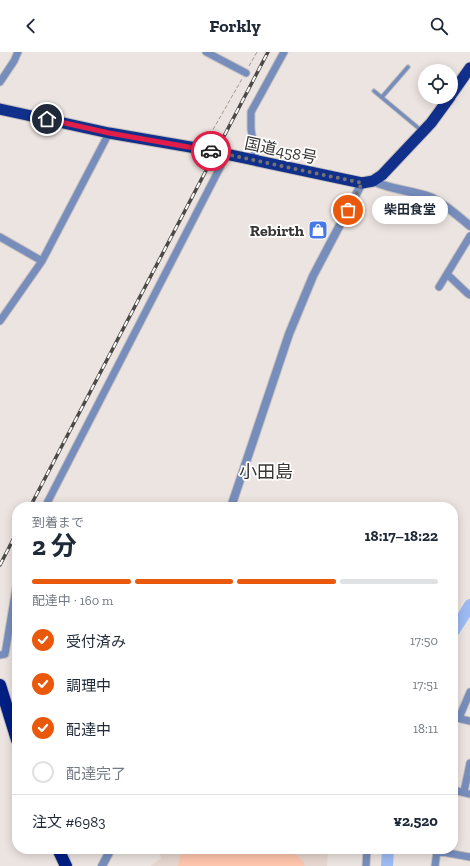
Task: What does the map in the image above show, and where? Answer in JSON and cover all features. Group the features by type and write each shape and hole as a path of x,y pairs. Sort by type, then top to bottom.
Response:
{"highway":[{"path":"458,85 470,68"},
{"path":"368,182 382,175 431,123 444,104"},
{"name":"国道458号","path":"0,109 109,133 202,149 256,161 368,182"},
{"path":"0,685 12,724"},
{"path":"60,854 66,866"}],"street":[{"path":"0,82 14,61 18,52"},
{"path":"206,52 246,73"},
{"path":"256,161 251,129 251,112 284,52"},
{"path":"0,321 42,260 109,133"},
{"path":"48,502 227,154"},
{"path":"233,502 289,334 306,292 313,276 368,182 431,197 470,226"},
{"path":"439,287 470,236"},
{"path":"0,237 42,260"},
{"path":"447,274 470,295"},
{"path":"0,655 5,654 12,612"},
{"path":"458,714 470,692"},
{"path":"458,718 470,721"},
{"path":"467,793 470,763"},
{"path":"102,866 108,854"},
{"path":"366,866 367,854"},
{"path":"434,854 435,866"},
{"path":"455,854 470,857"}],"lane":[{"path":"382,97 408,67"},
{"path":"374,91 423,132"}],"path":[{"path":"202,149 257,52"}],"shaded area":[{"path":"160,854 328,854 327,866 151,866 161,858"},
{"path":"181,854 296,854 305,864 304,866 178,866"}],"waterway":[{"path":"458,624 470,605"},
{"path":"387,866 388,854"}],"railway":[{"path":"33,502 268,52"},
{"path":"0,565 12,542"}],"way so far":[{"path":"211,151 362,183 348,210"}],"place":[{"name":"柴田食堂","path":"348,210"},
{"name":"Rebirth","path":"318,230"}],"district":[{"name":"小田島","path":"266,472"}],"route":[{"path":"47,119 109,133 211,151"}]}
